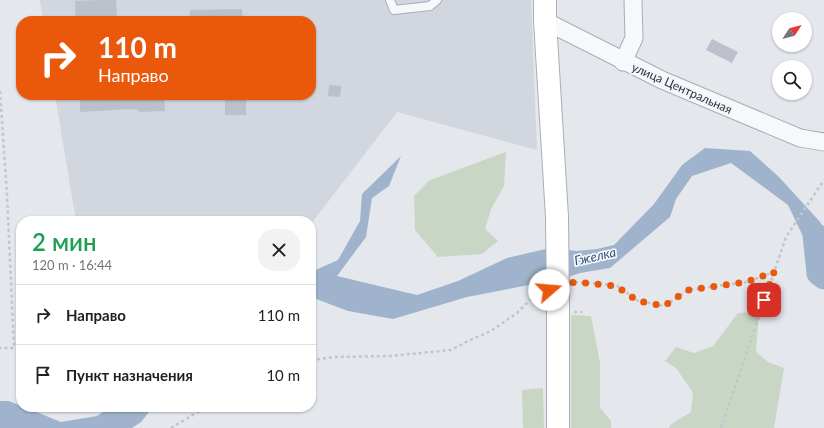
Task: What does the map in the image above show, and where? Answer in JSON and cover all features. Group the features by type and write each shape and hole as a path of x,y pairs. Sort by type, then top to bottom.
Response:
{"main road":[{"path":"545,0 557,217 558,428"}],"street":[{"path":"623,62 634,38 633,0"},
{"name":"улица Центральная","path":"545,21 623,62 662,80 800,138 824,142"}],"lane":[{"path":"390,0 394,10 430,6 437,0"}],"path":[{"path":"0,91 7,195 14,348 0,348"},
{"path":"721,428 786,237 824,180"},
{"path":"569,284 575,282 616,286 638,301 664,306 688,290 746,282 774,272"},
{"path":"316,359 336,357 390,356 451,350 491,331 517,313 531,299 541,293"},
{"path":"171,428 198,412"}],"shaded area":[{"path":"40,0 531,0 537,150 397,112 316,217 316,216 75,216 56,100 316,100 316,16 42,16"}],"green space":[{"path":"506,152 504,186 491,209 485,229 498,241 482,254 438,257 415,230 414,196 430,180"},
{"path":"759,312 756,352 768,362 784,368 774,428 669,428 670,425 691,412 693,393 677,369 665,361 676,347 694,353 713,346 738,313"},
{"path":"571,315 591,316 600,363 600,408 611,421 611,428 571,428"},
{"path":"543,388 544,428 523,428 522,390"}],"water":[{"path":"705,148 750,151 779,177 821,223 818,262 824,266 824,280 788,205 731,163 692,176 676,199 670,217 610,268 467,297 393,319 348,311 316,299 316,270 338,260 360,221 362,194 401,156 389,186 372,198 366,237 337,276 417,295 458,281 507,258 550,248 576,251 597,249 614,245 654,204 682,165"},
{"path":"0,401 9,401 16,404 16,412 36,412 61,422 97,416 103,412 149,412 141,422 132,428 0,428"}],"building":[{"path":"116,0 117,16 76,16 75,1"},
{"path":"242,9 243,16 190,16 190,10"},
{"path":"712,39 738,52 732,63 706,50"},
{"path":"329,85 341,86 340,97 328,96"},
{"path":"80,100 164,100 165,111 139,112 139,110 131,109 80,112"},
{"path":"225,100 246,100 246,115 225,115"}],"waterway":[{"name":"Гжелка","path":"815,235 819,273 824,277"}],"route":[{"path":"549,290 575,282 616,286 638,301 664,306 688,290 746,282 774,272 764,300"}]}
